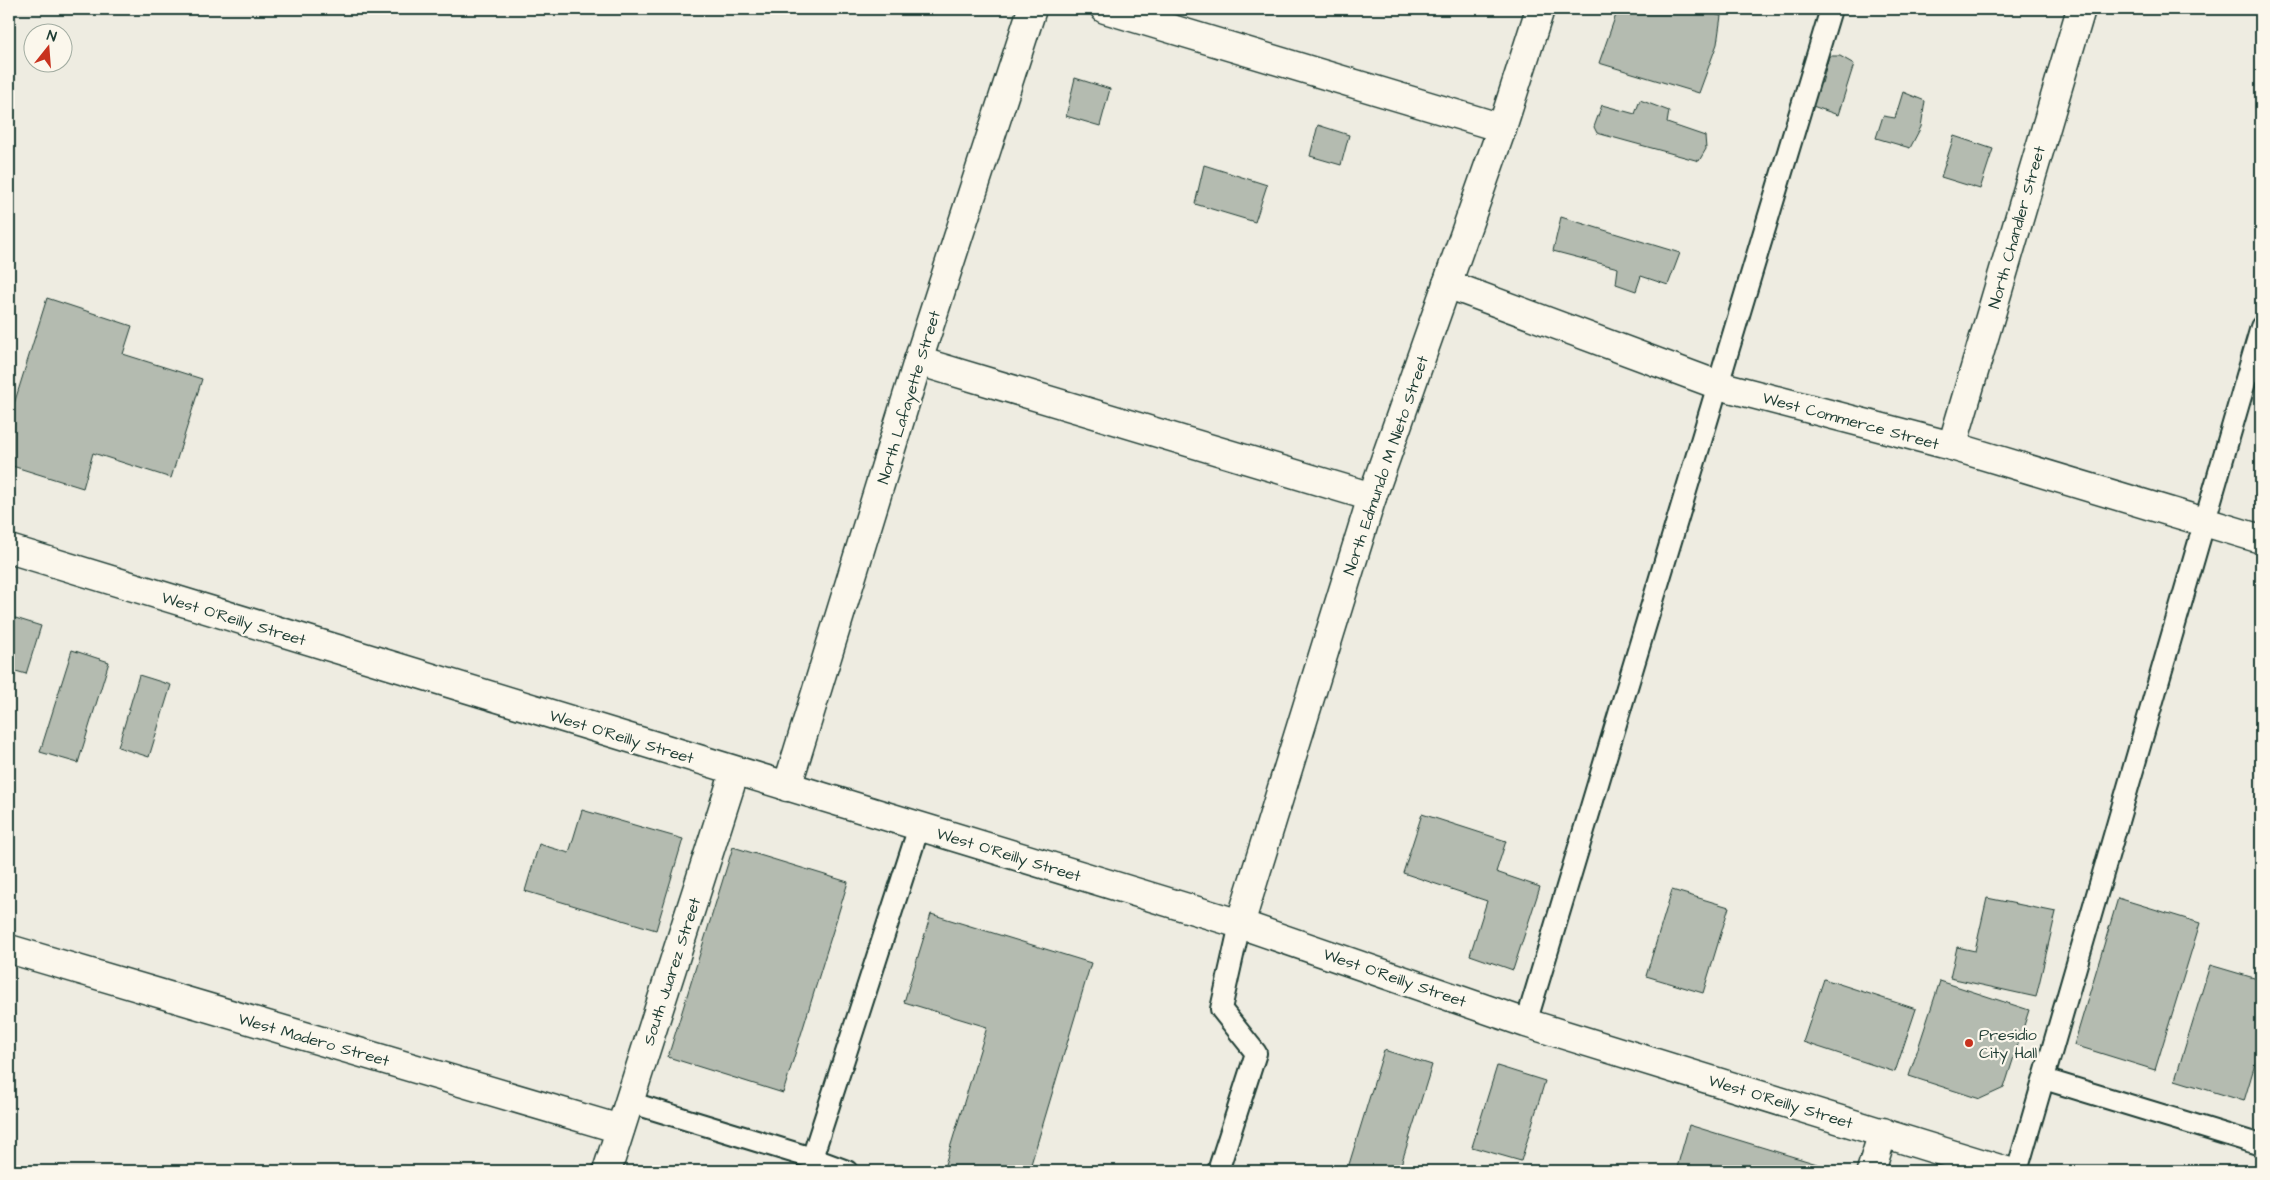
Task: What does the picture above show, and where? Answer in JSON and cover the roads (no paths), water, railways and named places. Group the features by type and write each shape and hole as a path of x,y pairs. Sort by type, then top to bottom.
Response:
{"street":[{"name":"North Lafayette Street","path":"787,787 918,361 1032,9"},
{"path":"1106,9 1502,128"},
{"name":"North Edmundo M Nieto Street","path":"1240,924 1372,497 1502,128 1540,9"},
{"name":"North Chandler Street","path":"1952,446 2081,9"},
{"name":"West Commerce Street","path":"1447,284 1718,385 1952,446 2261,539"},
{"path":"918,361 1372,497"},
{"name":"West O'Reilly Street","path":"9,549 1240,924 1526,1023 2006,1171"},
{"name":"South Juarez Street","path":"607,1171 735,771"},
{"name":"West Madero Street","path":"9,949 620,1129"},
{"path":"1871,1171 1883,1132"}],"lane":[{"path":"1526,1023 1831,9"},
{"path":"2017,1171 2261,327"},
{"path":"812,1158 919,827"},
{"path":"1218,1171 1256,1053 1221,1010 1240,924"},
{"path":"2044,1079 2261,1145"},
{"path":"628,1102 812,1158 847,1171"}],"place":[{"name":"Presidio City Hall","path":"1969,1043"}]}
